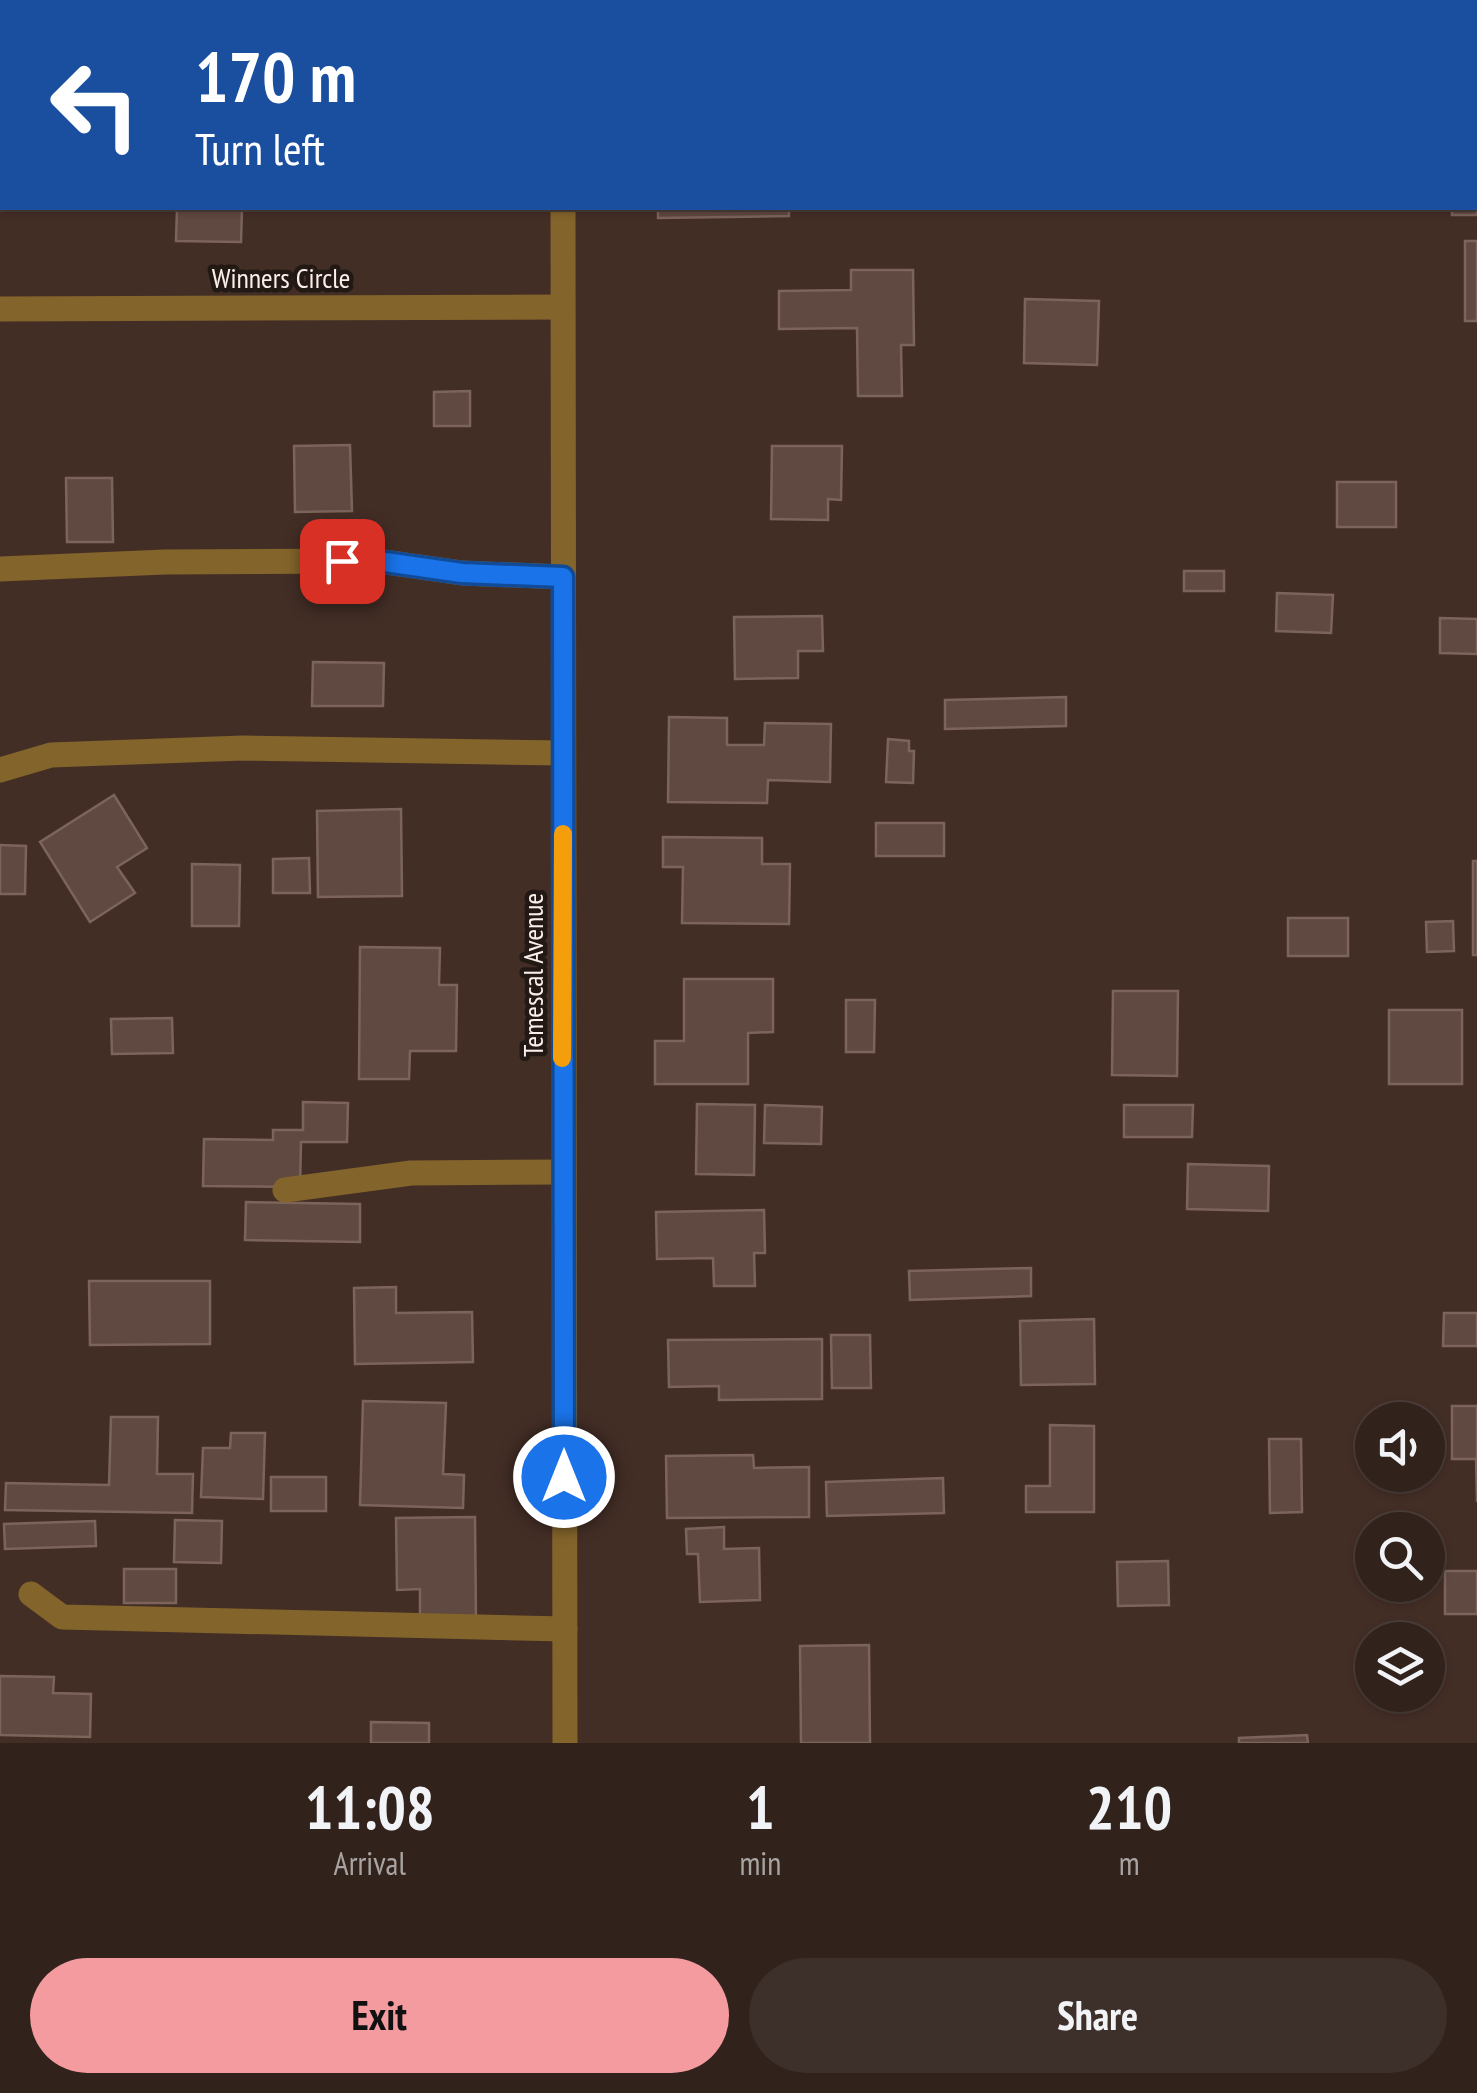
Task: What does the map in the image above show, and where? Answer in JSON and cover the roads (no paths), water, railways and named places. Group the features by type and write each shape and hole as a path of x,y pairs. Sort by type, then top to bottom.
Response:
{"street":[{"name":"Temescal Avenue","path":"564,210 565,1743"},
{"name":"Winners Circle","path":"0,310 562,306"},
{"path":"0,569 165,562 378,561 462,573 563,577"},
{"path":"0,770 51,755 224,749 563,753"},
{"path":"285,1190 411,1173 562,1172"},
{"path":"31,1594 62,1617 565,1629"}]}
